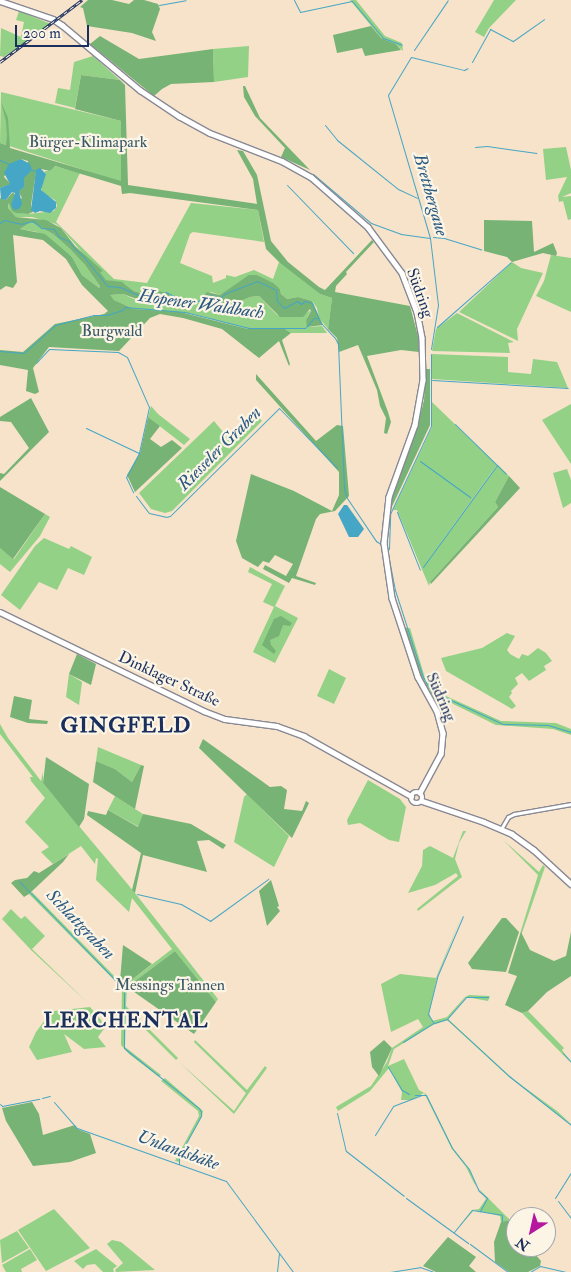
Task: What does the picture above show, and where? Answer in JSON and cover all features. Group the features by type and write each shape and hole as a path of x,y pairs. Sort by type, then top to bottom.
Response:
{"main road":[{"name":"Südring","path":"0,1 53,19 140,90 179,116 210,132 282,161 311,177 363,222 391,255 402,273 416,312 422,338 424,366 419,409 389,497 384,543 388,578 402,628 418,677 437,711 443,733 440,754 420,793"},
{"name":"Dinklager Straße","path":"0,612 204,711 225,719 277,726 304,736 411,796"},
{"path":"422,801 420,793 415,792 411,796 412,802 415,804 422,801 501,829 534,850 571,884"}],"street":[{"path":"501,829 508,818 514,814 571,804"}],"green space":[{"path":"88,0 112,0 129,4 134,0 144,0 158,4 160,9 152,32 156,41 132,33 87,26 83,8 80,7"},
{"path":"350,0 356,0 385,36 402,43 403,51 396,44 381,38"},
{"path":"494,0 516,0 489,28 484,37 475,32"},
{"path":"19,11 51,24 4,57 0,56 1,28 21,37 24,22 16,20"},
{"path":"371,26 381,38 396,44 401,50 365,56 362,48 337,53 333,35"},
{"path":"100,36 139,59 213,49 214,82 171,84 154,96 90,44"},
{"path":"249,46 248,77 214,82 213,49"},
{"path":"93,56 120,80 81,75 75,108 55,103 58,88 70,90 74,62"},
{"name":"Burgwald","path":"81,75 120,80 125,85 128,185 257,204 253,179 237,150 243,151 257,175 271,241 288,262 325,290 372,240 374,242 346,272 347,274 336,286 335,292 410,306 418,336 419,352 401,350 367,356 391,422 387,434 384,433 386,418 380,406 377,390 358,345 339,352 337,338 328,329 332,298 320,294 279,262 266,249 258,210 130,193 122,194 121,186 55,166 50,171 41,169 36,172 31,205 33,212 28,214 16,213 12,211 9,203 8,208 16,217 46,220 61,228 75,246 103,271 100,272 106,280 122,282 134,291 151,296 157,291 169,293 169,296 165,298 159,298 148,303 123,294 110,295 114,300 134,309 180,312 248,329 285,329 291,333 282,340 290,364 289,366 279,341 259,358 222,329 183,318 160,314 150,318 119,351 49,347 33,368 39,392 35,394 26,391 28,370 0,365 0,350 23,352 55,324 104,314 108,311 82,285 66,259 43,240 13,235 17,282 13,288 6,286 0,290 0,198 6,200 13,192 15,195 12,203 22,198 18,191 24,187 23,180 28,161 21,159 9,167 4,177 11,184 0,188 0,143 6,145 7,136 6,121 1,102 8,118 10,148 121,181 121,121 75,109","holes":["31,222 53,234 85,265 100,286 99,288 82,275 72,257 45,234 20,229"]},
{"path":"243,86 245,86 260,118 310,170 281,157 285,148 255,116 244,97"},
{"name":"Bürger-Klimapark","path":"1,92 121,121 121,182 0,143"},
{"path":"566,147 571,170 571,193 562,197 571,196 571,219 568,220 563,201 559,202 558,196 567,177 546,180 543,149"},
{"path":"54,166 80,173 56,222 114,279 147,283 191,203 258,210 264,242 193,232 190,234 180,263 212,276 213,283 226,278 226,275 235,277 254,270 273,279 279,262 282,263 320,294 332,298 328,329 319,318 317,308 312,301 298,297 287,299 281,294 280,289 257,275 238,283 220,295 211,292 202,296 199,302 209,301 232,305 250,297 259,296 277,315 300,317 311,310 306,320 309,327 322,326 327,333 291,333 285,329 248,329 193,314 134,309 114,300 109,295 123,294 134,299 155,301 169,296 147,295 134,291 125,284 106,280 56,224 32,217 16,217 8,208 10,203 19,213 28,214 54,211 57,206 55,200 42,193 41,186 45,171 50,171"},
{"path":"484,220 532,221 534,252 553,243 557,253 556,256 543,253 512,262 507,257 484,251"},
{"path":"31,222 53,234 70,249 85,265 100,286 99,288 82,275 72,257 37,232 20,229"},
{"path":"551,255 571,258 571,312 536,296 544,281"},
{"path":"512,262 521,268 543,273 517,329 518,341 459,312"},
{"path":"249,275 257,275 273,283 287,299 298,297 312,301 323,325 307,327 306,320 311,311 310,309 303,317 280,317 259,296 250,297 232,305 209,301 199,302 207,292 220,295"},
{"path":"457,313 514,342 508,343 510,353 432,351 436,329"},
{"path":"432,354 508,357 508,372 531,374 533,359 557,362 568,388 432,379"},
{"path":"426,369 430,369 430,425 389,513 394,489 417,429 424,400"},
{"path":"256,374 316,441 337,425 343,426 349,496 335,511 320,514 316,519 296,576 316,583 315,585 292,578 289,583 263,569 265,565 286,576 293,564 275,555 269,563 263,561 258,567 242,558 236,541 251,474 294,491 332,511 339,495 339,472 256,380"},
{"path":"31,398 49,432 0,481 0,473 4,474 29,448 11,422 0,421 0,417"},
{"path":"432,402 497,465 423,567 498,465 509,476 495,502 498,507 430,582 429,586 397,510 393,510 432,427"},
{"path":"571,404 571,464 542,420"},
{"path":"151,406 158,414 190,439 184,445 148,417"},
{"path":"256,414 262,421 172,511 165,513 151,509 139,493 214,421 229,439"},
{"path":"148,417 160,426 150,439 161,447 172,440 182,448 135,492 127,475 140,453"},
{"path":"567,469 571,480 571,503 563,508 553,473"},
{"path":"509,476 520,488 431,584 430,582 498,507 495,502"},
{"path":"0,487 45,514 13,559 0,548"},
{"path":"45,514 50,517 40,536 10,572 0,564 0,548 14,559"},
{"path":"44,538 69,549 71,546 92,557 84,575 68,568 57,590 39,582 20,610 1,595 35,546"},
{"path":"250,567 285,586 275,606 298,618 275,663 253,652 274,607 263,602 272,584 248,572"},
{"path":"281,616 292,623 290,626 283,625 279,636 270,640 271,645 276,651 274,654 262,645 274,619"},
{"path":"404,628 407,628 423,678 428,687 451,703 440,711 420,678"},
{"path":"407,628 410,628 425,678 435,691 501,721 556,723 571,729 571,735 553,729 496,725 439,697 428,687 423,678"},
{"path":"507,633 515,636 507,650 510,654 519,659 522,654 528,656 538,648 546,653 552,661 544,666 546,670 529,681 522,673 515,678 518,684 511,691 512,693 509,697 516,706 512,709 446,671 441,658 482,648"},
{"path":"77,654 96,664 91,685 69,674"},
{"path":"329,669 346,678 334,704 317,696"},
{"path":"69,674 82,682 79,705 66,697"},
{"path":"14,696 32,700 29,719 48,721 47,724 28,723 10,717"},
{"path":"0,724 8,738 41,781 43,772 43,783 135,893 218,999 216,1002 175,951 127,987 126,1006 178,1058 176,1060 126,1010 125,1047 161,1075 159,1077 129,1054 121,1045 122,988 29,894 32,892 124,986 172,949 132,898 129,912 96,880 98,859 96,858 95,864 81,846 53,864 41,852 49,847 25,822 45,798 31,781 30,777 33,777 0,734"},
{"path":"203,739 270,787 281,786 287,790 284,809 302,811 306,801 309,803 292,838 199,748"},
{"path":"98,747 141,765 132,782 115,769 96,761"},
{"path":"46,757 89,784 84,819 79,827 43,783"},
{"path":"96,761 115,769 132,782 141,765 144,766 135,809 93,782"},
{"path":"368,780 400,799 406,807 399,842 389,840 360,823 348,825 347,820"},
{"path":"247,794 289,836 274,867 234,842 244,797"},
{"path":"115,796 143,814 139,827 108,810"},
{"path":"108,810 138,827 143,814 191,824 226,845 223,849 209,840 197,841 207,872 143,855 135,893 132,890 141,853 87,815 88,811 106,815"},
{"path":"463,831 466,831 459,843 455,859 462,877 418,911 417,909 458,876 456,873 435,885 408,893 422,866 423,850 430,846 453,858"},
{"path":"502,839 539,872 543,865 545,867 508,973 538,875"},
{"path":"69,854 63,862 24,897 11,883 15,880 27,878 34,871 39,873"},
{"path":"271,880 279,906 277,907 280,911 267,926 259,891"},
{"path":"11,909 21,919 25,916 45,936 32,949 89,1004 31,950 2,919"},
{"path":"462,915 437,978 429,1014 432,1021 447,1017 465,997 469,995 490,996 488,1001 466,997 448,1019 513,1079 557,1111 571,1125 509,1077 447,1020 433,1025 394,1049 388,1066 404,1059 419,1090 426,1094 453,1148 469,1169 477,1187 466,1167 452,1149 424,1093 412,1100 401,1100 402,1092 389,1068 370,1091 338,1111 336,1107 371,1086 387,1062 392,1048 423,1027 418,1019 391,1032 381,984 400,974 436,978"},
{"path":"502,918 506,918 519,932 506,972 472,969 468,963"},
{"path":"521,932 530,950 554,961 566,956 571,932 571,976 547,992 528,1011 522,1013 505,1005 517,976 508,973"},
{"name":"Messings Tannen","path":"123,945 152,964 124,986 120,981"},
{"name":"Messings Tannen","path":"175,951 216,1002 194,1034 127,987"},
{"path":"90,1007 106,1026 98,1037 106,1047 84,1049 64,1034 72,1052 37,1060 29,1047 36,1032 48,1016 45,1012"},
{"path":"528,1011 564,1048 562,1050 571,1063 522,1013"},
{"path":"195,1040 247,1090 265,1066 267,1068 234,1114 179,1062 234,1111 246,1093 194,1042"},
{"path":"384,1040 392,1048 379,1076 372,1067 370,1052"},
{"path":"165,1078 203,1111 181,1153 180,1162 175,1161 199,1116 198,1111 161,1081"},
{"path":"32,1102 39,1114 43,1135 75,1125 77,1129 90,1134 96,1153 70,1162 33,1166 6,1121 2,1108"},
{"path":"477,1187 506,1216 506,1221 501,1222 500,1216 474,1210 455,1232 472,1210 479,1209 486,1199"},
{"path":"54,1209 90,1248 46,1271 18,1230"},
{"path":"506,1221 506,1257 538,1257 541,1261 540,1266 528,1272 509,1272 495,1262 494,1242 501,1222"},
{"path":"17,1231 29,1248 2,1263 0,1240"},
{"path":"448,1237 476,1257 469,1266 476,1272 436,1272 423,1266"},
{"path":"112,1240 121,1242 155,1270 116,1272 115,1270 123,1263 107,1244"},
{"path":"30,1249 37,1260 21,1269 22,1272 6,1272 2,1265"},
{"path":"96,1249 117,1266 113,1269 114,1272 103,1272 95,1264 87,1265 83,1269 74,1261"}],"water":[{"path":"21,159 30,164 32,170 24,178 24,187 19,191 22,204 19,209 14,210 11,205 15,193 12,192 6,200 1,199 0,188 10,184 4,173 9,164"},
{"path":"40,168 46,174 41,190 56,202 56,208 50,213 40,211 35,213 31,210 36,170"},
{"path":"344,505 347,505 364,529 358,537 349,537 338,514"}],"waterway":[{"path":"159,5 186,0"},
{"name":"Brettbergaue","path":"294,0 300,12 352,1 383,38 402,45"},
{"path":"414,50 448,0"},
{"path":"472,62 490,29 513,41 544,19"},
{"name":"Brettbergaue","path":"431,349 438,305 430,238 388,95 411,57 464,70 468,68"},
{"path":"325,125 337,140 398,189 417,198"},
{"path":"475,147 487,146 537,153"},
{"path":"0,160 9,164"},
{"path":"32,170 36,171"},
{"path":"313,174 371,223 401,234 430,238"},
{"path":"287,185 353,253"},
{"path":"0,223 4,220 21,224 33,221 41,228 54,229 59,237 69,241 83,256 107,286 120,287 145,298 166,292 179,299 198,301 211,295 218,299 226,293 257,281 276,290 277,301 284,308 297,301 301,304 305,301 312,303 320,322 338,344 344,489 347,498 376,541 382,545"},
{"path":"433,237 444,238 481,249"},
{"path":"437,327 511,262"},
{"name":"Hopener Waldbach","path":"0,351 24,353 55,325 94,315 107,315 122,310 125,307 185,312 249,328 305,328 314,318 317,318"},
{"name":"Riesseler Graben","path":"36,363 49,349 118,352 127,357 149,407 139,453 126,477 133,492"},
{"name":"Brettbergaue","path":"389,549 390,514 431,426 431,354"},
{"path":"432,380 568,388"},
{"name":"Riesseler Graben","path":"136,496 149,513 166,517 170,516 279,408 337,468"},
{"path":"455,424 506,474"},
{"path":"86,428 139,453"},
{"path":"420,461 470,497"},
{"path":"423,567 497,465"},
{"path":"397,512 420,570"},
{"path":"387,549 395,590 423,677 429,688 442,696 503,724 548,725 571,732"},
{"path":"137,894 181,904 210,921 268,879"},
{"name":"Schlattgraben","path":"19,881 123,988"},
{"path":"433,1022 428,1014 437,977 463,916"},
{"name":"Schlattgraben","path":"124,989 124,1048 199,1108 201,1112 201,1116 179,1156 179,1164"},
{"path":"447,1019 466,997 488,997"},
{"path":"403,1042 434,1023 447,1019 509,1076 571,1125"},
{"path":"563,1053 571,1062"},
{"path":"388,1067 402,1090 409,1094"},
{"path":"415,1095 426,1095 452,1148 469,1169 479,1191 487,1198 480,1211"},
{"path":"375,1135 393,1106 421,1095"},
{"name":"Unlandsbäke","path":"42,1098 50,1096"},
{"name":"Unlandsbäke","path":"0,1104 2,1106 39,1099"},
{"name":"Unlandsbäke","path":"54,1102 77,1128 226,1181 293,1272"},
{"path":"337,1113 346,1151 404,1196"},
{"path":"555,1198 571,1172"},
{"path":"406,1198 468,1243"},
{"path":"558,1201 571,1218"},
{"path":"454,1232 472,1210 502,1215 502,1221"},
{"path":"470,1244 508,1272"},
{"path":"277,1272 279,1253"},
{"name":"Unlandsbäke","path":"530,1272 540,1266 567,1272"},
{"name":"Unlandsbäke","path":"390,1272 420,1267 434,1272"}],"railway":[{"path":"0,62 82,0"}],"district":[{"name":"GINGFELD","path":"126,726"},
{"name":"LERCHENTAL","path":"126,1021"}]}
